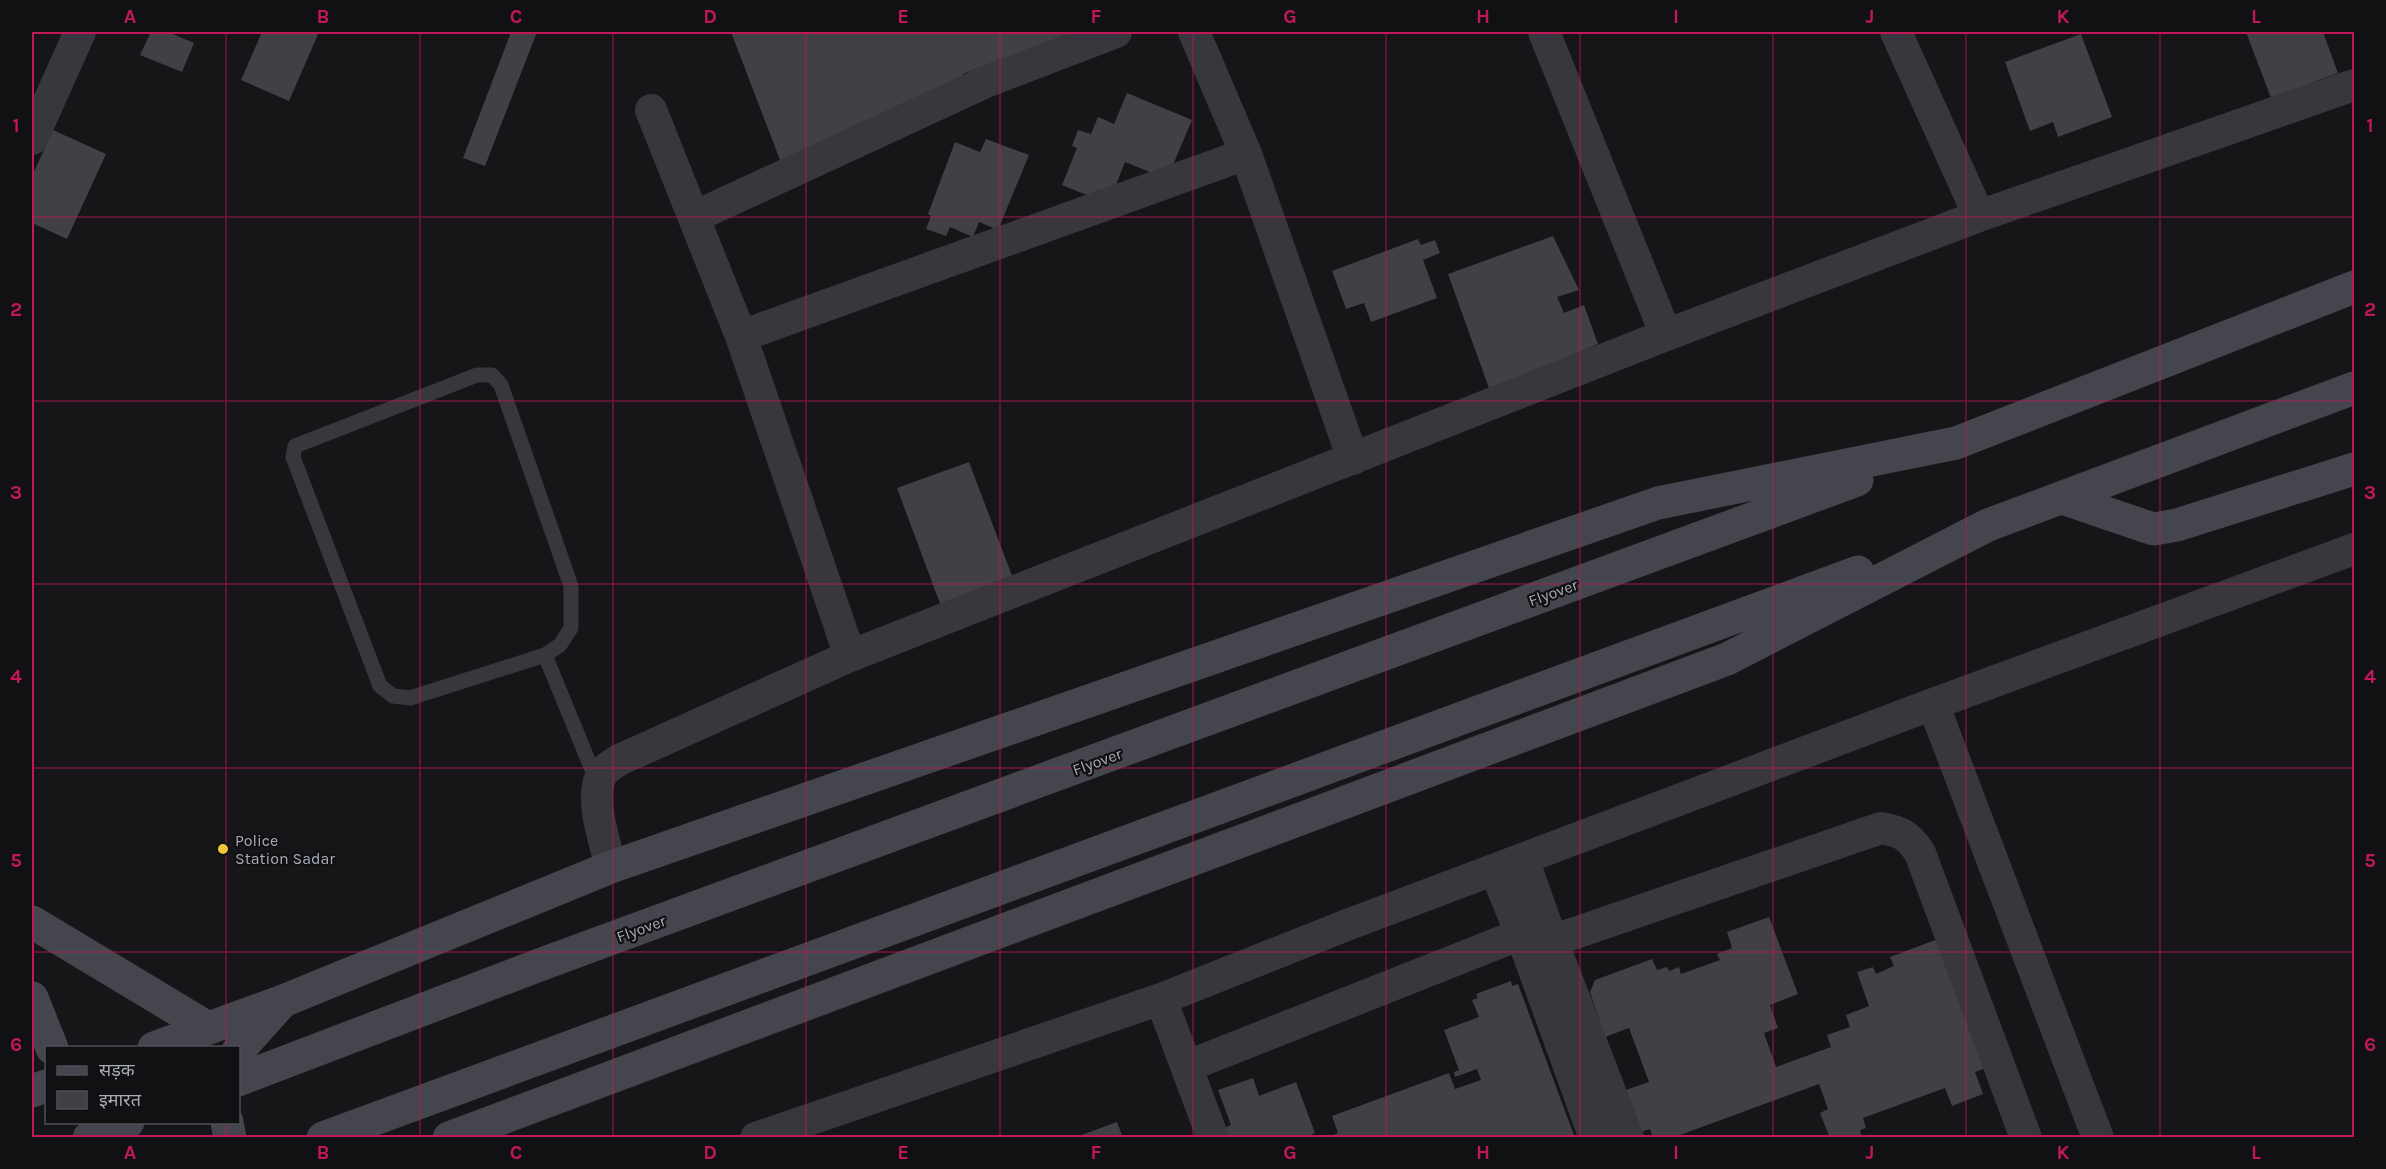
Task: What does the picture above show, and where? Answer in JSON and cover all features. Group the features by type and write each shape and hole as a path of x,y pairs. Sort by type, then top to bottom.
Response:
{"main road":[{"path":"157,1046 283,1001 611,867 1658,504 1956,443 2355,287"},
{"path":"323,1137 2062,498 2355,388"},
{"name":"Flyover","path":"240,1079 553,960 1956,443"},
{"path":"2062,498 2154,529 2177,525 2355,469"},
{"path":"449,1137 1727,659 1988,525"},
{"path":"32,922 208,1028"},
{"path":"32,998 52,1046"},
{"path":"240,1049 283,1001"},
{"path":"89,1137 123,1124"}],"street":[{"path":"32,139 80,32"},
{"path":"694,217 988,81 1116,32"},
{"path":"1194,32 1246,153 1353,459"},
{"path":"1544,32 1666,335"},
{"path":"1896,32 1979,216"},
{"path":"611,867 596,801 598,785 604,771 619,760 850,656 1666,335 1979,216 2355,86"},
{"path":"651,110 741,336 850,656"},
{"path":"741,336 1246,153"},
{"path":"756,1137 819,1127 1933,704 2355,549"},
{"path":"1933,704 2098,1137"},
{"path":"1552,941 1881,828 1899,831 1911,840 1920,853 2026,1137"},
{"path":"1509,865 1521,934 1595,1137"},
{"path":"1509,865 1552,941 1628,1137"},
{"path":"1188,1066 1521,934"},
{"path":"1161,999 1213,1137"}],"lane":[{"path":"477,375 492,375 501,385 571,586 571,628 560,645 544,655 410,699 393,696 380,686 293,458 295,446 477,375"},
{"path":"544,655 598,785"}],"building":[{"path":"151,32 168,32 194,43 182,72 140,55"},
{"path":"262,32 319,32 289,101 241,80"},
{"path":"511,32 537,32 485,166 463,158"},
{"path":"731,32 1075,32 963,74 968,89 780,160"},
{"path":"2246,32 2323,32 2338,73 2271,98"},
{"path":"2081,34 2112,117 2058,137 2053,122 2030,131 2005,62"},
{"path":"1127,93 1192,120 1167,179 1125,162 1112,195 1097,190 1094,198 1062,185 1077,148 1072,146 1078,130 1091,134 1098,117 1114,124"},
{"path":"53,130 106,154 67,239 32,223 32,176"},
{"path":"986,139 1029,155 998,230 979,222 973,237 950,227 946,236 926,229 931,216 928,214 955,142 980,152"},
{"path":"1553,236 1579,290 1557,297 1564,313 1584,305 1598,344 1490,391 1448,274"},
{"path":"1418,239 1421,245 1435,240 1440,253 1423,260 1437,298 1371,322 1364,303 1346,309 1332,271"},
{"path":"969,462 1014,581 942,609 897,488"},
{"path":"1769,917 1798,994 1770,1005 1778,1028 1764,1033 1776,1067 1831,1047 1827,1035 1850,1027 1846,1015 1869,1006 1857,972 1873,967 1876,974 1894,966 1890,957 1938,939 1986,1068 1975,1072 1983,1094 1952,1106 1945,1088 1863,1118 1866,1128 1860,1130 1862,1138 1830,1138 1820,1113 1828,1109 1819,1084 1672,1138 1653,1138 1650,1129 1639,1133 1623,1091 1649,1082 1629,1028 1605,1037 1590,992 1595,980 1652,959 1657,970 1667,967 1669,971 1679,967 1681,974 1720,960 1717,954 1732,948 1727,932"},
{"path":"1511,981 1512,986 1518,984 1575,1138 1326,1138 1338,1133 1332,1116 1449,1073 1455,1089 1481,1080 1477,1069 1455,1077 1454,1072 1459,1070 1444,1030 1479,1017 1472,1000 1478,998 1476,994"},
{"path":"1253,1078 1259,1096 1296,1082 1315,1133 1304,1138 1225,1138 1222,1129 1231,1125 1218,1090"},
{"path":"1117,1122 1123,1138 1076,1138 1076,1137"}],"place":[{"name":"Police Station Sadar","path":"223,849"}]}
